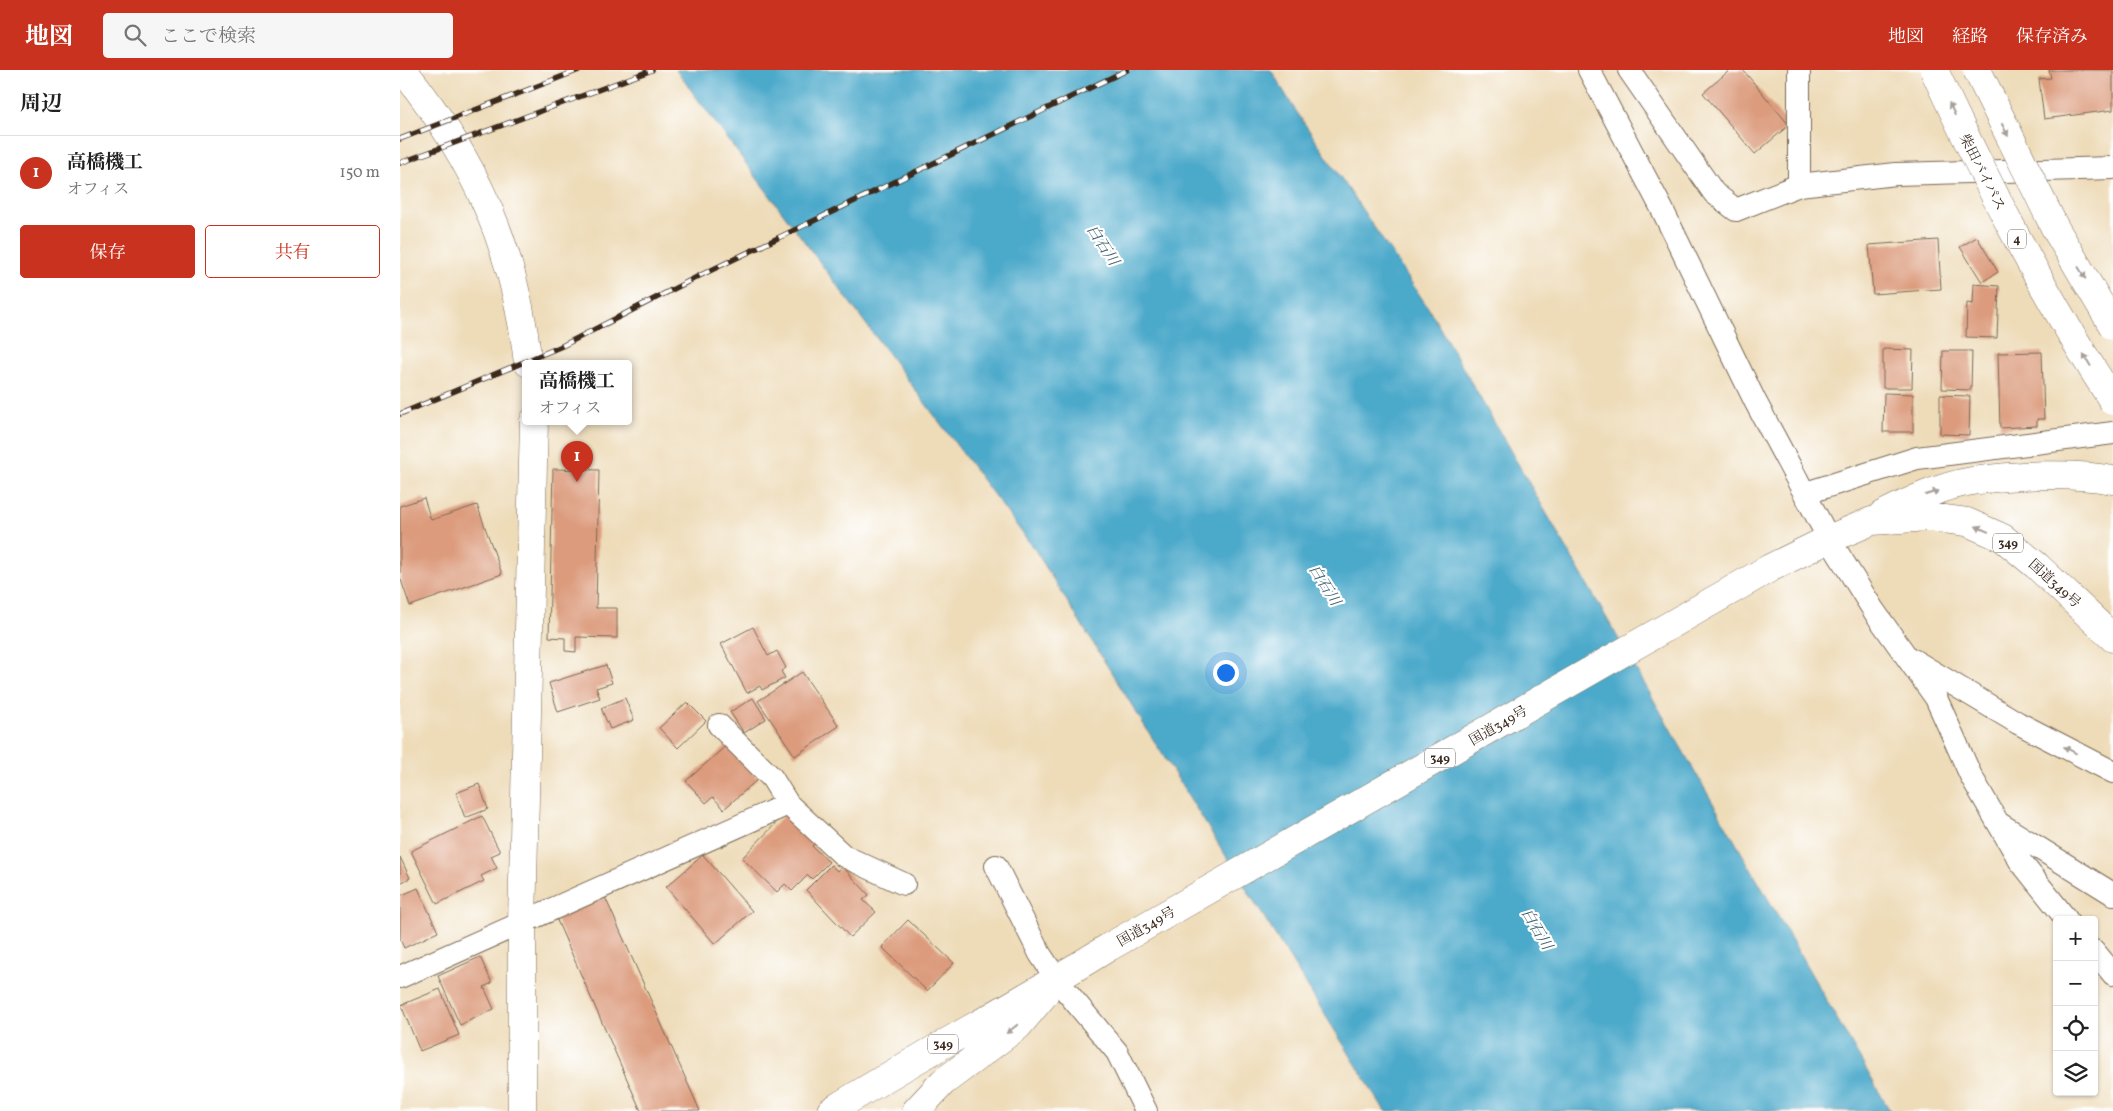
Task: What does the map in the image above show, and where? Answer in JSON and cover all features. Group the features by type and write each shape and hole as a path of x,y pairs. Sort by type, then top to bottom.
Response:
{"main road":[{"path":"403,70 428,102 465,159 498,228 515,284 524,328 528,360"},
{"name":"柴田バイパス","path":"1934,70 1972,152 2026,255 2089,364 2113,401"},
{"path":"1977,70 2055,228 2113,326"},
{"path":"522,1111 522,922 534,425"},
{"name":"349","path":"1872,521 1911,500 1971,482 2037,476 2107,477"},
{"name":"国道349号","path":"831,1111 902,1066 1056,980 1770,568 1829,539 1872,521 1929,517 1967,522 2003,538 2037,566 2113,638"},
{"name":"349","path":"916,1111 943,1082 1018,1026 1056,980"}],"street":[{"path":"1589,70 1662,209 1755,401 1829,539 1874,611 1936,698 1971,776 2020,861 2064,916"},
{"path":"1629,70 1714,193 1736,210 1799,184 1896,174 2113,168"},
{"path":"1799,70 1799,184"},
{"path":"1806,494 1917,458 2113,433"},
{"path":"1905,655 2018,723 2113,772"},
{"path":"719,725 772,778 788,804 844,856 904,884"},
{"path":"400,977 788,804"},
{"path":"1997,822 2113,894"},
{"path":"996,866 1040,954 1056,980 1117,1052 1146,1111"},
{"path":"2098,956 2113,974"}],"water":[{"name":"白石川","path":"676,70 1271,70 1292,105 1429,309 1890,1111 1385,1111 1035,550"}],"building":[{"path":"1730,70 1743,70 1789,125 1755,154 1703,93"},
{"path":"2049,70 2113,70 2113,110 2044,119 2039,79 2051,78"},
{"path":"1977,237 1998,272 1982,282 1960,247"},
{"path":"1938,240 1941,289 1873,294 1869,245"},
{"path":"1974,284 1999,286 1997,338 1966,337 1967,303 1973,304"},
{"path":"1883,349 1913,350 1912,388 1883,388"},
{"path":"1943,351 1972,351 1971,390 1942,389"},
{"path":"2042,352 2044,419 2037,419 2037,426 2000,428 1998,353"},
{"path":"1884,393 1913,394 1913,432 1883,432"},
{"path":"1940,395 1970,396 1969,435 1940,434"},
{"path":"553,469 599,470 596,608 617,608 617,638 576,637 576,652 565,651 565,638 549,637"},
{"path":"424,498 431,520 477,505 502,574 410,606 400,577 400,506"},
{"path":"753,627 768,656 777,651 786,668 781,671 785,678 762,690 760,686 747,693 721,644"},
{"path":"606,665 612,683 596,688 600,698 558,712 549,683"},
{"path":"802,672 839,726 795,756 758,701"},
{"path":"625,698 634,720 610,729 601,708"},
{"path":"753,698 766,719 744,733 730,712"},
{"path":"687,702 706,721 678,748 659,728"},
{"path":"728,744 758,779 724,809 713,797 706,803 686,781"},
{"path":"479,784 488,809 465,818 456,793"},
{"path":"785,814 815,843 812,846 829,862 812,879 808,875 792,891 785,884 777,892 742,858"},
{"path":"482,816 500,852 491,856 497,868 481,876 484,881 437,904 411,851"},
{"path":"703,855 752,911 715,944 666,887"},
{"path":"400,857 410,878 400,883"},
{"path":"831,865 837,871 842,866 869,895 863,900 876,912 850,937 806,890"},
{"path":"418,888 438,932 404,948 400,939 400,896"},
{"path":"605,897 700,1111 641,1111 556,918"},
{"path":"908,920 954,963 927,991 882,947"},
{"path":"480,957 492,983 484,987 494,1009 460,1025 438,976"},
{"path":"440,989 459,1035 420,1051 401,1005"}],"railway":[{"path":"400,139 579,70"},
{"path":"400,163 652,70"},
{"path":"529,360 562,346 699,276 1127,70"},
{"path":"400,414 522,363"}],"place":[{"name":"高橋機工","path":"577,482"}]}
